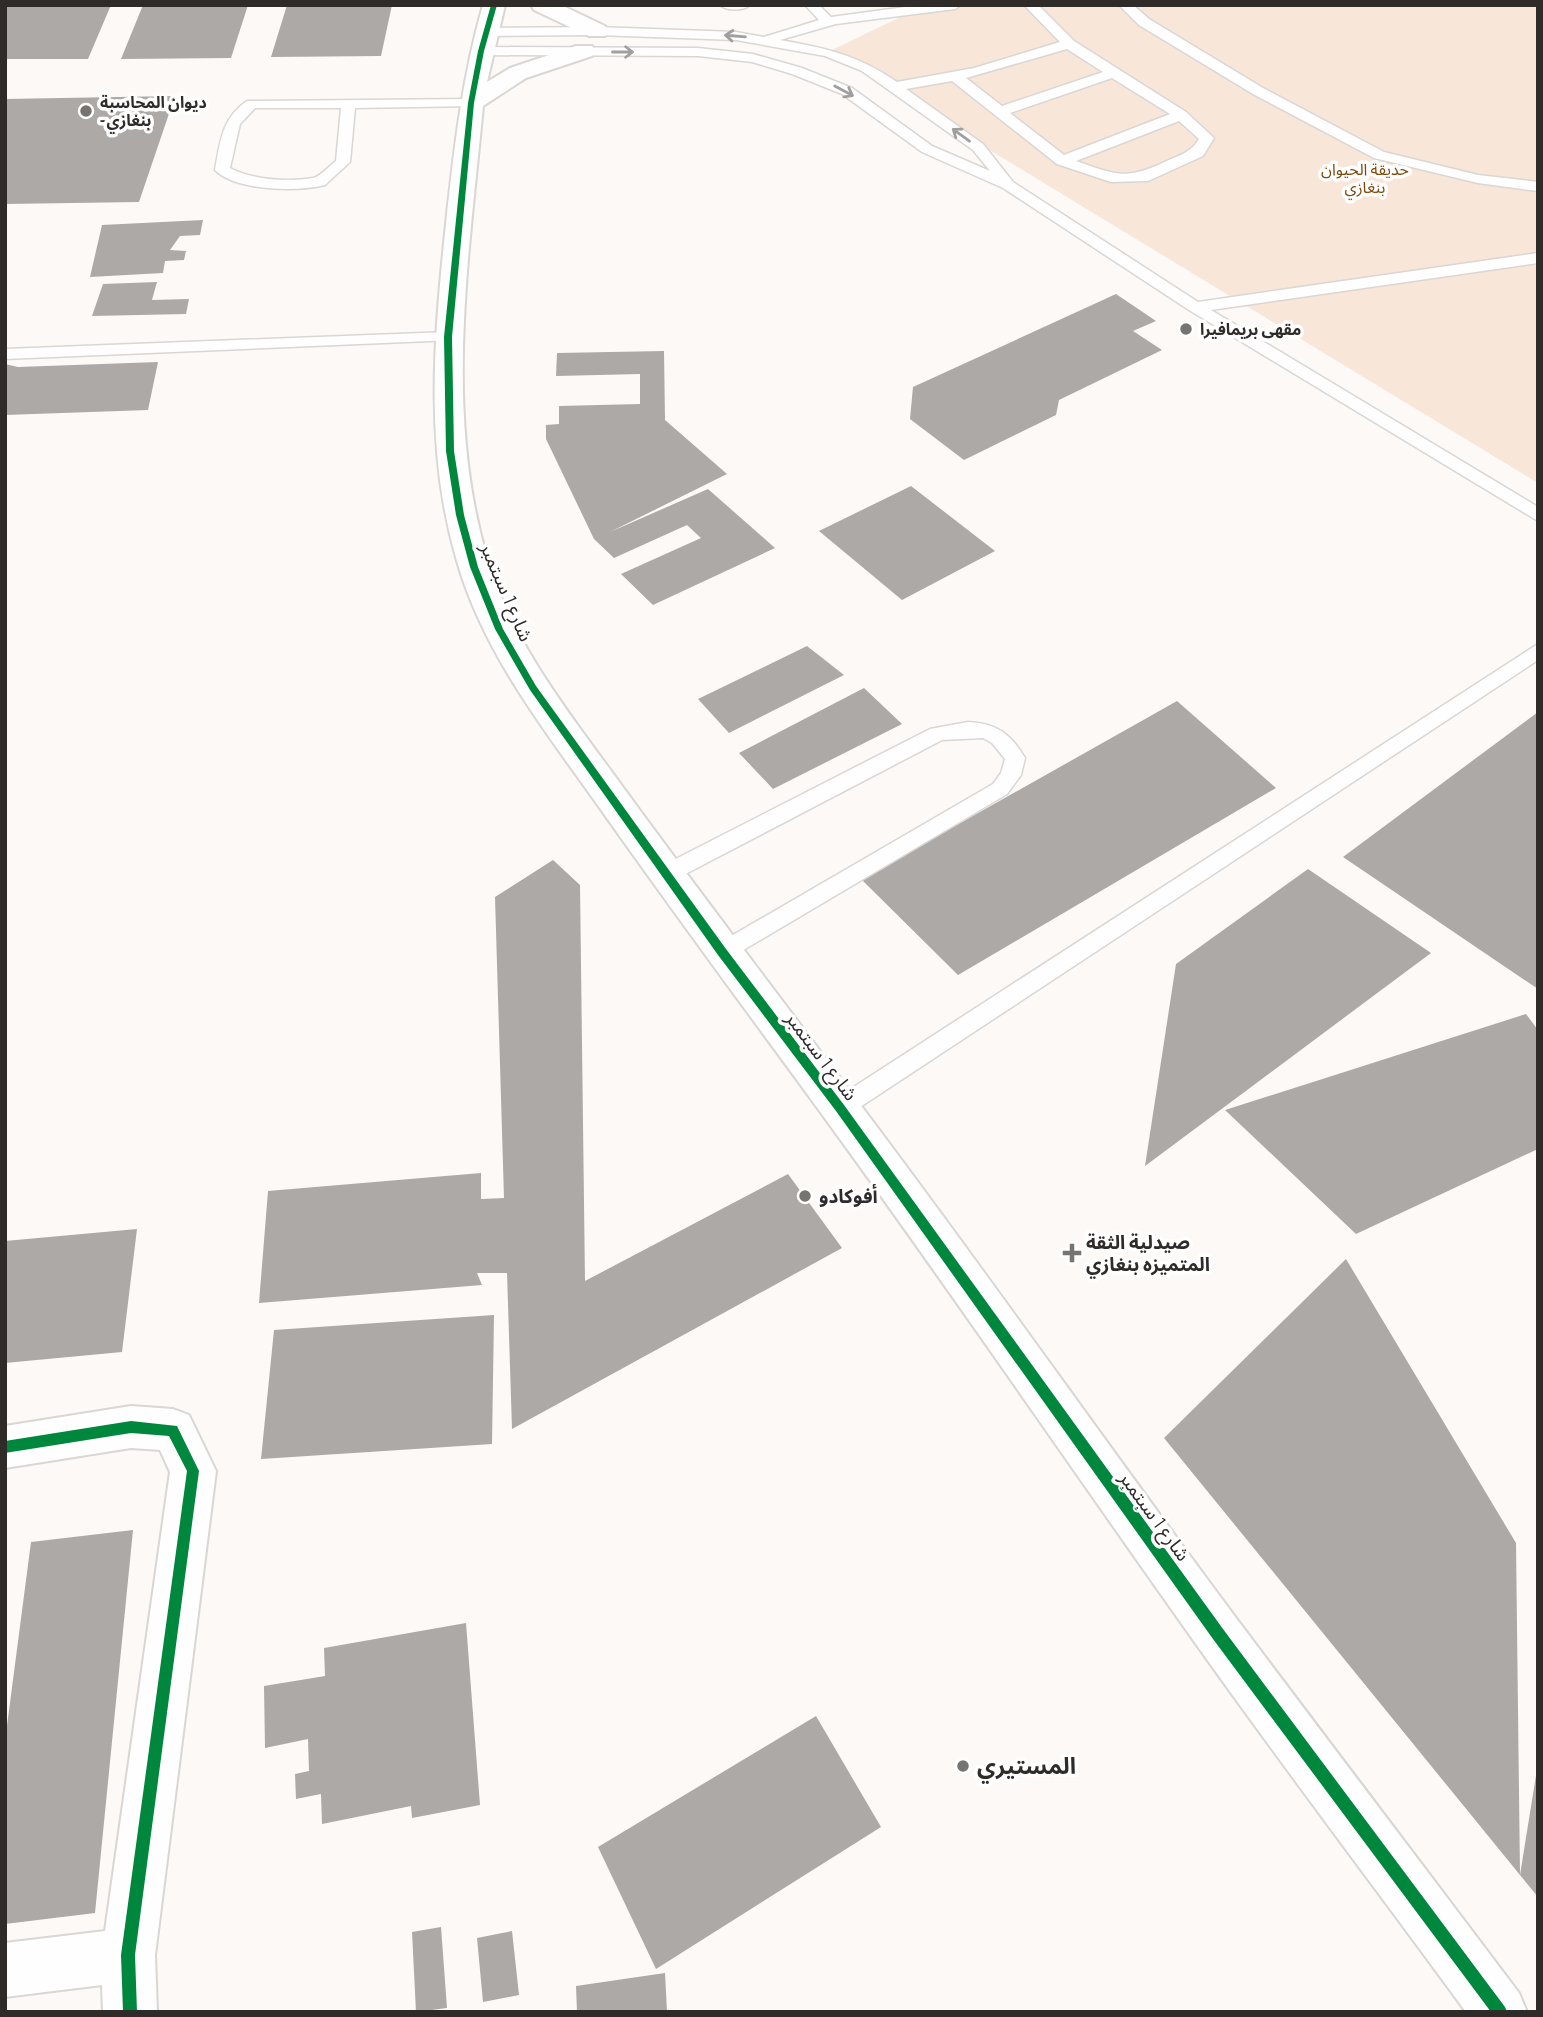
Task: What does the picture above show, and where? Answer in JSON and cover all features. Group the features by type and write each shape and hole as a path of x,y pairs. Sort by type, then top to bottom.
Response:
{"street":[{"path":"542,5 597,31"},
{"name":"شارع 1 سبتمبر","path":"487,29 471,103 448,337 450,451 460,515 474,567 499,629 533,688 722,952 840,1108 1218,1634 1465,1987 1500,2012"},
{"path":"471,103 518,73 584,51"},
{"path":"5,1447 131,1427 173,1430 193,1471 128,1955 130,2012"},
{"path":"5,1970 128,1955"}],"lane":[{"path":"726,5 744,5"},
{"path":"811,5 830,23"},
{"path":"753,58 766,40 801,28 892,9 955,5"},
{"path":"955,76 1062,160 1111,178 1143,178 1198,153 1207,138 1181,115 1069,44 1030,5"},
{"path":"1125,5 1144,22 1258,91 1379,155 1478,179 1538,187"},
{"path":"487,29 736,36 828,52 867,68 978,147 1008,185"},
{"path":"487,29 584,51 698,52 753,58 797,71 846,91 928,149 1008,185 1195,307 1538,515"},
{"path":"895,87 955,76 1069,44"},
{"path":"1001,111 1115,72"},
{"path":"348,104 343,162 320,182 260,183 239,179 222,170 232,120 239,111 252,104 471,103"},
{"path":"1062,160 1181,115"},
{"path":"1195,307 1538,258"},
{"path":"5,355 448,337"},
{"path":"840,1108 1538,651"},
{"path":"666,874 937,734 962,729 998,736 1015,758 1011,775 1000,789 722,952"}],"green space":[{"name":"حديقة الحيوان بنغازي","path":"925,5 1538,5 1538,483 828,52"}],"building":[{"path":"5,5 111,5 88,59 5,59"},
{"path":"143,5 248,5 231,58 121,59"},
{"path":"287,5 392,5 381,56 271,57"},
{"path":"175,96 139,202 5,204 5,99"},
{"path":"203,220 200,235 180,236 170,250 186,251 184,260 165,261 163,273 90,277 102,225"},
{"path":"157,282 152,300 189,299 186,314 92,316 103,284"},
{"path":"1116,294 1156,321 1133,331 1162,350 1059,400 1056,415 964,460 910,419 913,387"},
{"path":"664,351 665,420 727,474 610,532 708,489 775,548 653,605 621,574 701,538 687,525 614,558 594,539 546,439 546,425 559,424 559,406 640,404 640,374 556,376 557,353"},
{"path":"158,362 148,410 5,415 5,364 18,367"},
{"path":"911,486 995,551 902,600 819,531"},
{"path":"807,646 844,675 729,733 698,699"},
{"path":"864,688 902,724 773,789 739,753"},
{"path":"1177,701 1276,788 958,975 861,879"},
{"path":"1538,712 1538,989 1343,857"},
{"path":"553,860 580,885 585,1281 788,1174 842,1248 512,1429 507,1273 477,1273 482,1285 259,1303 268,1191 481,1173 481,1199 504,1198 495,897"},
{"path":"1308,869 1431,953 1145,1166 1176,964"},
{"path":"1526,1014 1538,1030 1538,1149 1356,1234 1225,1110"},
{"path":"137,1229 122,1352 5,1363 5,1241"},
{"path":"1346,1259 1516,1543 1520,1875 1164,1438"},
{"path":"494,1315 492,1444 261,1459 274,1330"},
{"path":"133,1530 95,1913 5,1924 5,1741 31,1542"},
{"path":"466,1623 480,1805 412,1818 411,1806 322,1824 321,1794 296,1799 295,1774 309,1771 308,1739 265,1748 264,1686 325,1676 324,1648"},
{"path":"816,1716 881,1827 656,1969 598,1847"},
{"path":"1538,1763 1538,1897 1520,1875"},
{"path":"441,1927 447,2008 416,2012 412,1932"},
{"path":"512,1931 519,1995 483,2002 477,1938"},
{"path":"665,1973 667,2012 577,2012 576,1986"}],"cycle path":[{"path":"494,5 481,51 471,103 448,337 450,451 460,515 474,567 499,629 533,688 722,952 840,1108 1218,1634 1500,2012"},
{"path":"5,1447 131,1427 173,1430 193,1471 128,1955 130,2012"}],"place":[{"name":"ديوان المحاسبة -بنغازي","path":"86,111"},
{"name":"مقهى بريمافيرا","path":"1186,329"},
{"name":"أفوكادو","path":"805,1196"},
{"name":"صيدلية الثقة المتميزه بنغازي","path":"1072,1253"},
{"name":"المستيري","path":"963,1766"}]}
